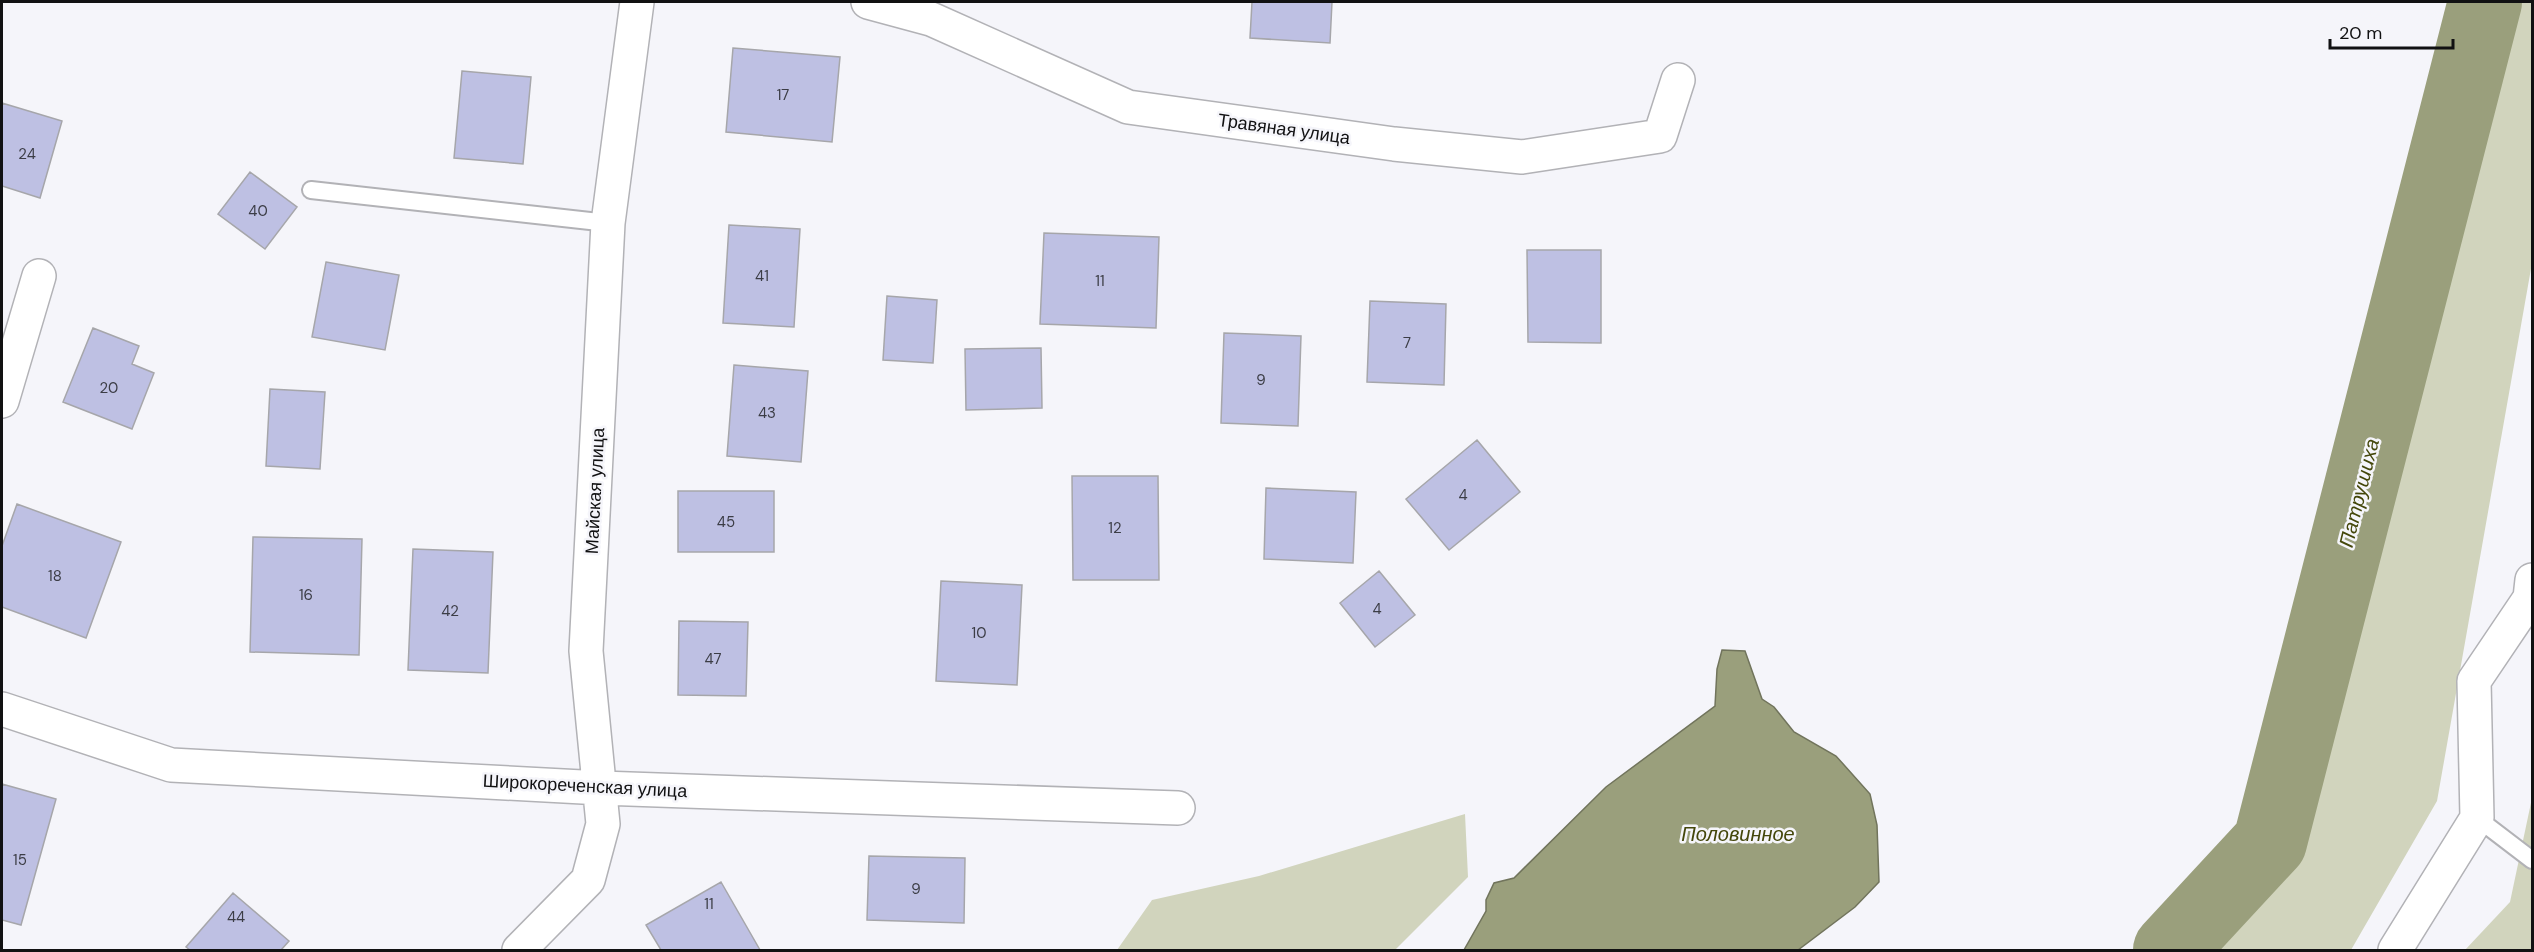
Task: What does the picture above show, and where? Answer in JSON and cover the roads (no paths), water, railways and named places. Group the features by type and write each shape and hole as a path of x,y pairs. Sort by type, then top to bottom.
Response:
{"street":[{"name":"Майская улица","path":"519,951 588,880 603,824 586,651 608,223 637,2"},
{"name":"Травяная улица","path":"868,2 931,19 1128,107 1394,144 1522,157 1660,136 1678,80"},
{"path":"2,401 39,276"},
{"path":"2395,951 2477,818 2474,681 2532,592"},
{"name":"Широкореченская улица","path":"2,708 171,765 601,788 1178,808"}],"lane":[{"path":"311,190 608,223"},
{"path":"2477,818 2532,860"}],"water":[{"name":"Половинное","path":"1722,650 1745,651 1762,699 1774,707 1794,732 1836,756 1870,794 1877,825 1879,882 1855,907 1798,950 1464,950 1486,911 1486,900 1494,883 1514,878 1606,787 1715,706 1717,669"}],"waterway":[{"name":"Патрушиха","path":"2170,950 2270,842 2485,2"}]}
